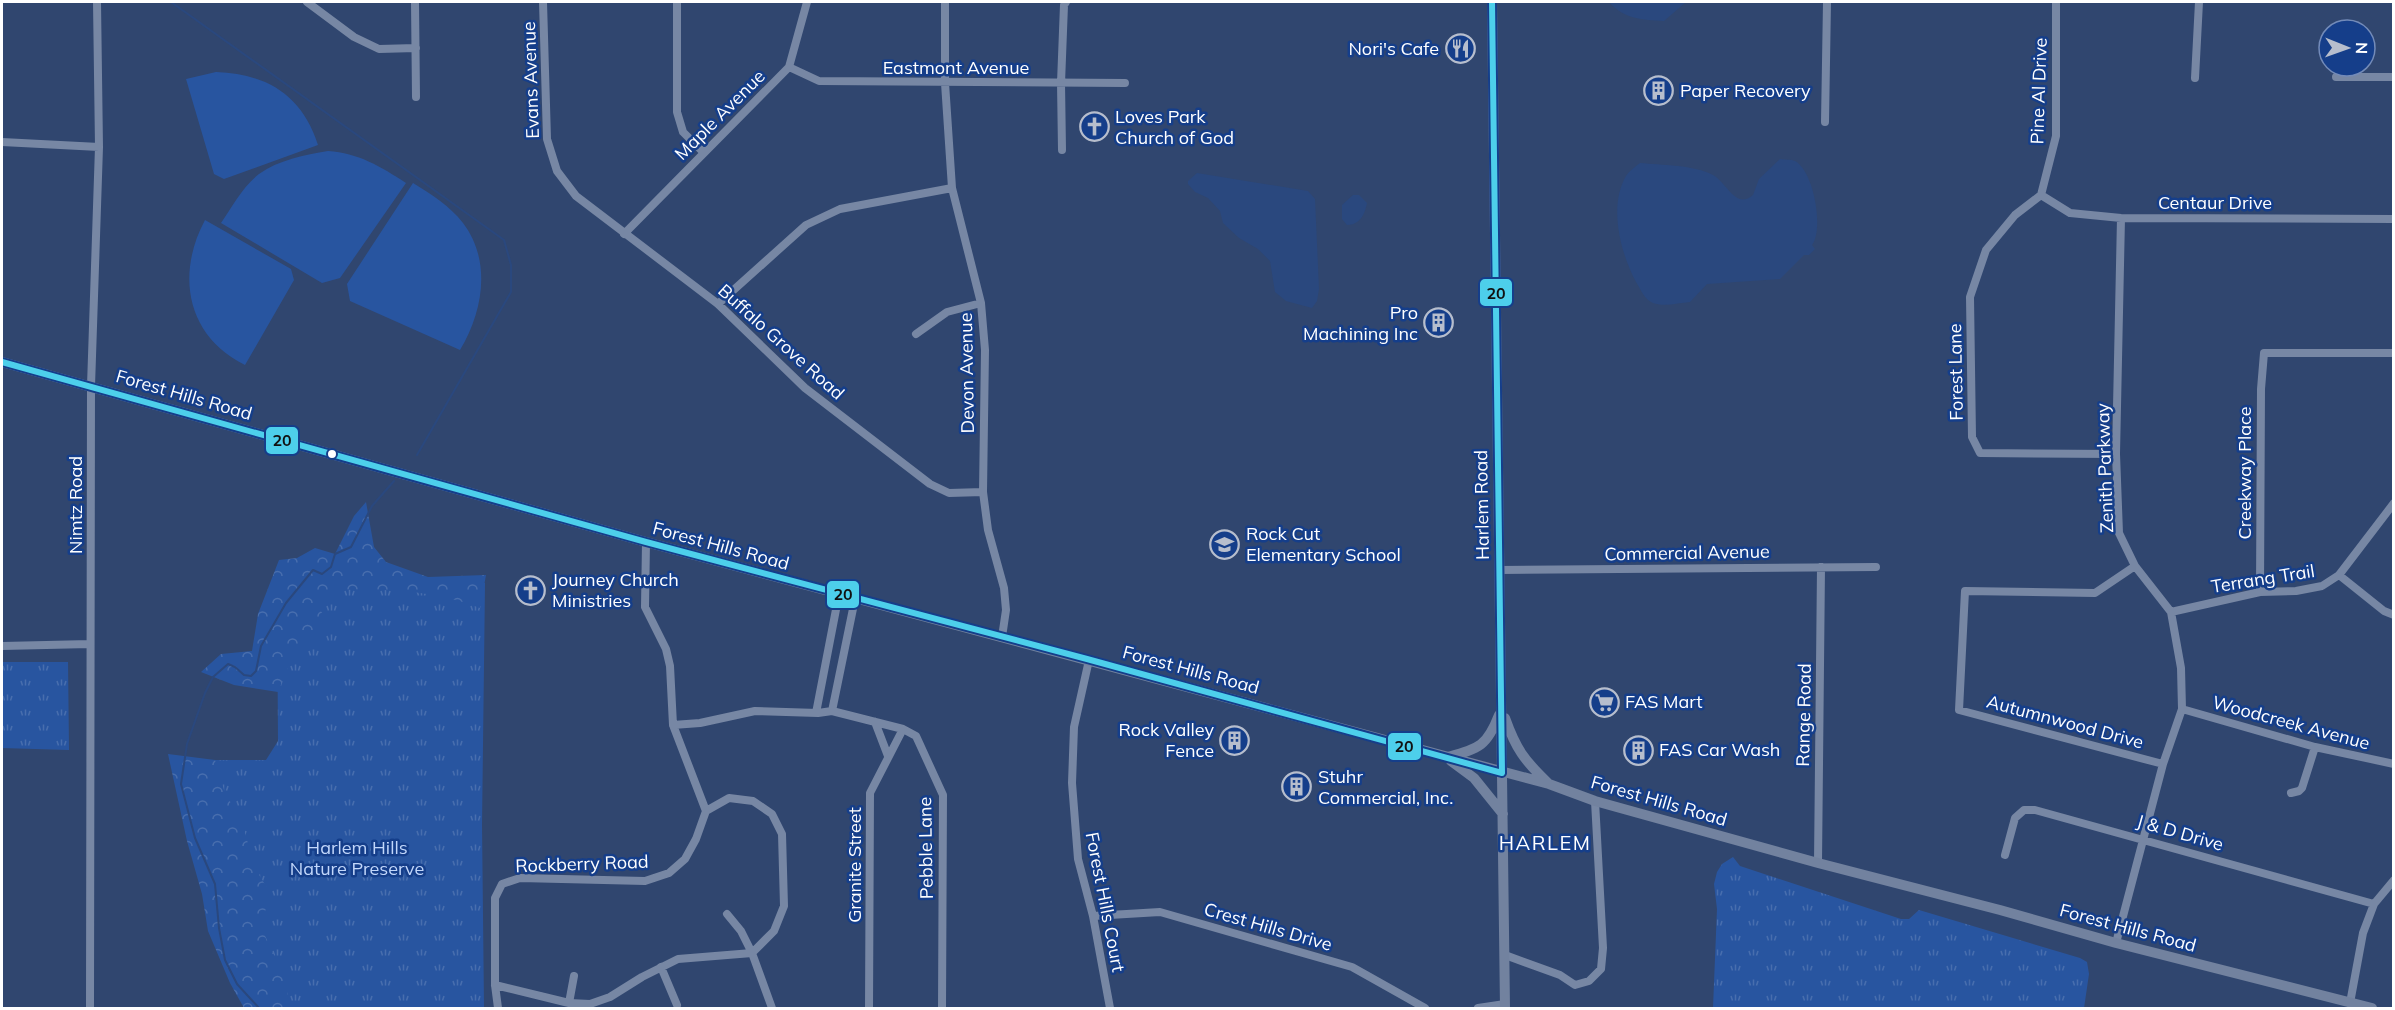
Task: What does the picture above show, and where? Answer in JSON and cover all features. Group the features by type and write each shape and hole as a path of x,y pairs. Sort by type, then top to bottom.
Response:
{"street":[{"name":"Nimtz Road","path":"90,1008 91,386 99,147 97,2"},
{"path":"307,2 354,37 379,49 416,48"},
{"path":"415,2 416,97"},
{"name":"Evans Avenue","path":"543,2 547,139 557,171 576,196 624,234"},
{"path":"677,2 677,112 683,132 703,152"},
{"name":"Maple Avenue","path":"624,234 789,67 807,2"},
{"name":"Devon Avenue","path":"945,2 945,83 952,188 981,303 985,350 983,492 988,530 1004,588 1006,610 1002,637"},
{"path":"1062,150 1061,83 1064,5 1066,2"},
{"name":"Harlem Road","path":"1492,2 1505,1006"},
{"path":"1825,122 1827,2"},
{"name":"Pine Al Drive","path":"2041,195 2056,136 2056,2"},
{"path":"2195,78 2199,2"},
{"name":"Eastmont Avenue","path":"789,67 819,81 1125,83"},
{"path":"2377,77 2394,77"},
{"path":"2,142 99,147"},
{"path":"718,304 806,225 840,209 952,188"},
{"name":"Centaur Drive","path":"2041,195 2070,213 2121,218 2394,219"},
{"name":"Forest Lane","path":"2041,195 2015,215 1986,249 1970,297 1972,437 1980,453 2116,454"},
{"name":"Zenith Parkway","path":"2116,943 2163,764 2182,709 2181,669 2171,612 2135,566 2119,533 2116,454 2121,218"},
{"name":"Buffalo Grove Road","path":"624,234 718,304 805,388 930,484 949,493 983,492"},
{"path":"916,334 947,312 981,303"},
{"name":"Creekway Place","path":"2260,592 2260,389 2264,354 2394,353"},
{"name":"Forest Hills Road","path":"2,362 646,543 1549,784 1595,801 2116,943 2372,1008"},
{"name":"Terrang Trail","path":"2171,612 2260,592 2296,591 2322,586 2339,575 2394,503"},
{"path":"498,1008 495,985 569,1003 590,1004 600,1001 678,959 753,953 774,931 784,906 782,834 772,814 753,801 729,798 706,810 673,725 670,666 666,650 645,607 646,543"},
{"name":"Autumnwood Drive","path":"2135,566 2095,593 1965,591 1959,710 2163,764"},
{"name":"Range Road","path":"1818,862 1821,567"},
{"name":"Commercial Avenue","path":"1500,570 1876,567"},
{"path":"2339,575 2394,615"},
{"path":"816,713 839,594"},
{"path":"832,711 855,598"},
{"path":"2,646 90,644"},
{"name":"Forest Hills Court","path":"1089,660 1074,727 1072,783 1078,859 1093,916 1110,1008"},
{"path":"1446,758 1478,748 1486,742 1501,709"},
{"path":"1501,709 1515,747 1528,764 1549,784"},
{"name":"Woodcreek Avenue","path":"2182,709 2315,747 2394,764"},
{"path":"673,725 700,723 755,711 816,713 832,711 903,729"},
{"path":"875,722 888,756"},
{"name":"Granite Street","path":"869,1008 870,793 903,729"},
{"name":"Pebble Lane","path":"903,729 916,736 943,795 942,1008"},
{"path":"2291,793 2302,788 2315,747"},
{"path":"1446,758 1474,778 1503,815"},
{"path":"1505,955 1560,975 1575,985 1589,981 1601,969 1603,948 1595,801"},
{"name":"Rockberry Road","path":"495,985 495,898 502,884 520,878 645,881 669,873 685,859 691,849 706,810"},
{"name":"J & D Drive","path":"2005,855 2015,818 2024,810 2035,810 2374,904"},
{"path":"2350,1003 2363,933 2374,904 2394,880"},
{"name":"Crest Hills Drive","path":"1093,916 1160,912 1352,967 1425,1008"},
{"path":"727,914 741,931 753,953 772,1008"},
{"path":"661,967 677,1005"},
{"path":"569,1003 574,976"},
{"path":"1478,1008 1505,1006"}],"green space":[{"path":"216,72 251,77 280,90 302,113 318,145 224,179 214,174 186,79"},
{"path":"328,151 349,154 368,161 406,183 340,278 322,283 221,223 253,179 266,169 301,156"},
{"path":"413,183 440,201 458,217 472,238 478,254 481,270 479,303 460,350 350,301 347,284"},
{"path":"205,220 291,269 294,280 245,365 225,353 210,338 199,321 192,302 189,282 191,261"},
{"path":"366,502 374,547 386,562 428,577 486,575 480,608 461,601 421,593 381,590 320,590 317,606 329,622 294,652 278,692 234,685 201,672 221,654 252,651 258,614 279,560 297,558 315,548 335,554 354,516"},
{"name":"Harlem Hills Nature Preserve","path":"277,582 485,583 482,825 484,1008 258,1008 208,760 266,760 278,741"},
{"path":"2,662 68,662 69,750 2,748"},
{"path":"168,754 215,760 224,790 243,826 255,868 270,893 261,927 285,979 290,1008 244,1008 230,983 208,931 202,894 187,841"},
{"path":"1733,857 1740,866 1901,919 1909,919 1919,910 2080,958 2087,962 2089,974 2084,1008 1713,1008 1717,909 1714,884 1722,864"}],"shaded area":[{"path":"1609,2 1686,2 1664,21 1627,15"},
{"path":"1780,159 1795,161 1802,167 1812,188 1817,214 1817,227 1812,245 1815,249 1809,255 1804,255 1780,279 1707,284 1690,302 1662,305 1647,299 1626,258 1621,244 1617,216 1621,188 1629,172 1640,163 1697,169 1713,175 1737,197 1747,199 1753,195 1759,179"},
{"path":"1197,173 1308,191 1315,199 1319,289 1317,301 1312,308 1286,301 1275,292 1270,261 1223,223 1220,211 1208,198 1195,192 1188,184 1188,181"},
{"path":"1353,195 1359,195 1367,203 1361,218 1352,225 1347,225 1342,219 1342,205"}],"waterway":[{"path":"171,2 504,240 511,265 511,292 417,455"},
{"path":"259,1008 237,984 225,960 215,884 195,838 181,784 187,744 213,677 228,664 244,675 251,676 256,671 261,646 286,603 313,570 322,574 331,567 335,554 351,547 372,506 394,481"}],"transit line":[{"name":"20","path":"2,362 646,542 1087,659 1502,773 1492,2"}],"place":[{"name":"Nori's Cafe","path":"1460,49"},
{"name":"Paper Recovery","path":"1659,91"},
{"name":"Loves Park Church of God","path":"1094,127"},
{"name":"Pro Machining Inc","path":"1439,323"},
{"name":"Rock Cut Elementary School","path":"1225,544"},
{"name":"Journey Church Ministries","path":"531,590"},
{"name":"FAS Mart","path":"1604,702"},
{"name":"Rock Valley Fence","path":"1235,740"},
{"name":"FAS Car Wash","path":"1638,750"},
{"name":"Stuhr Commercial, Inc.","path":"1297,787"}],"district":[{"name":"HARLEM","path":"1545,843"}]}
